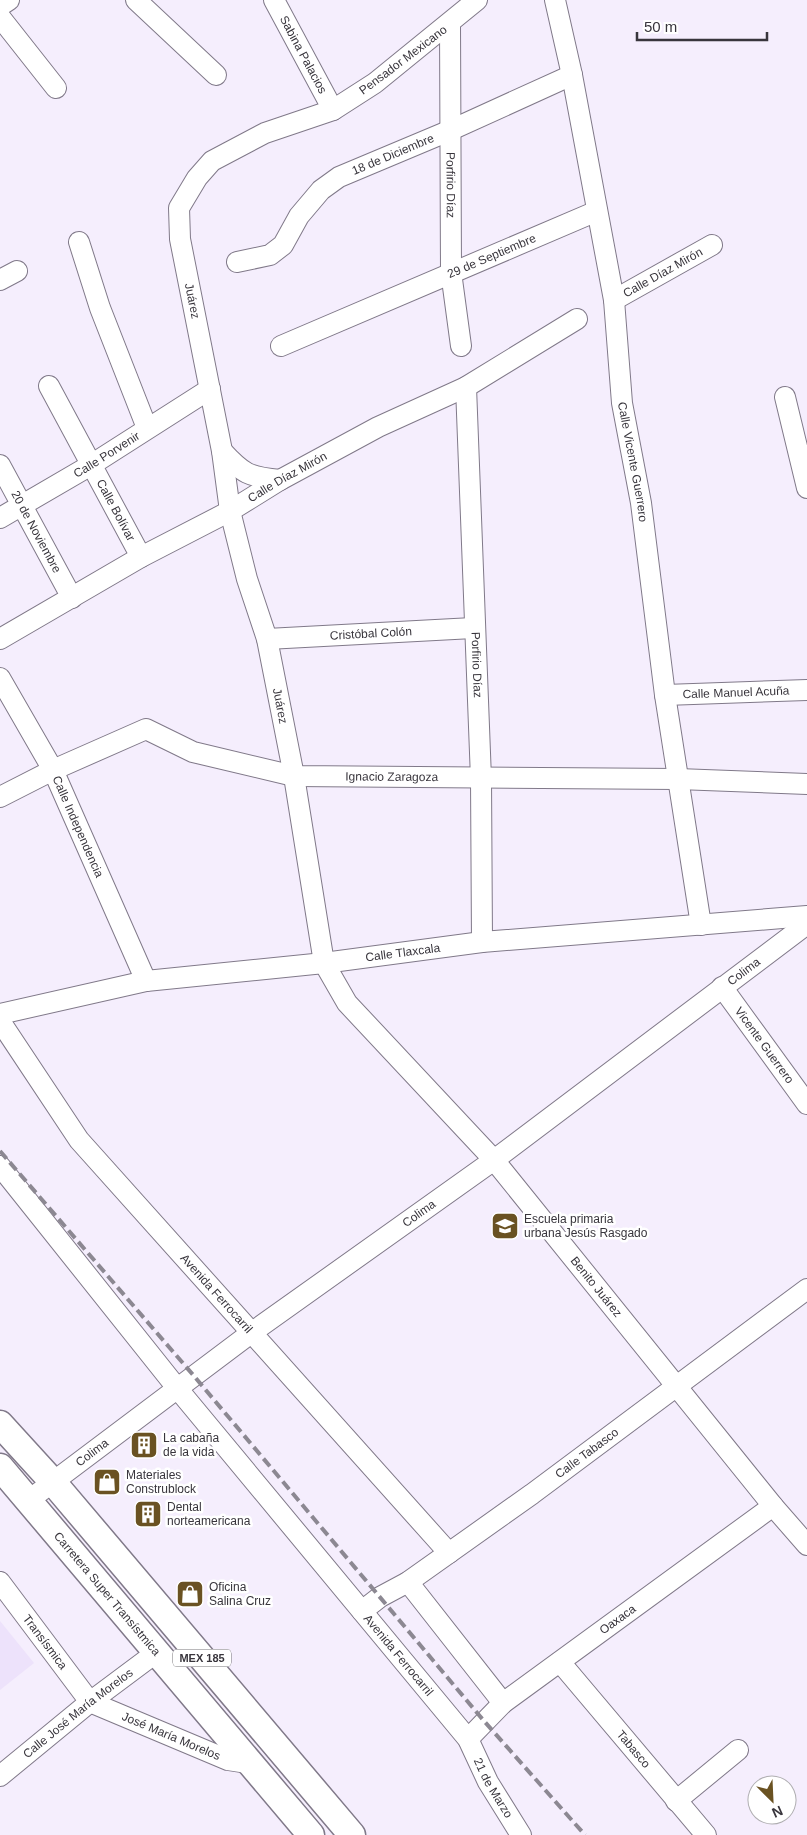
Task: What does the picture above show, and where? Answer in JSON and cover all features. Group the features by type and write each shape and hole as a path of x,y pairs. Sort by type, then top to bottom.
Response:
{"main road":[{"name":"MEX 185","path":"0,1424 52,1481 352,1835"},
{"name":"Carretera Super Transístmica","path":"0,1467 254,1764 312,1835"}],"street":[{"path":"0,6 9,0"},
{"path":"136,0 216,75"},
{"name":"Sabina Palacios","path":"274,0 333,110"},
{"name":"Calle Vicente Guerrero","path":"555,0 572,75 614,300 622,403 641,503 665,695 701,925"},
{"name":"Pensador Mexicano","path":"179,208 197,178 212,161 265,133 333,110 375,83 464,9"},
{"name":"Porfirio Díaz","path":"461,346 451,272 451,130 464,9"},
{"path":"0,17 56,88"},
{"name":"18 de Diciembre","path":"237,262 270,255 283,245 299,216 321,190 339,177 451,130 572,75"},
{"name":"Juárez","path":"179,208 180,239 222,451 230,511 247,579 267,640 294,776 324,963"},
{"name":"29 de Septiembre","path":"282,346 597,211"},
{"path":"79,242 100,308 147,428"},
{"name":"Calle Díaz Mirón","path":"614,300 712,245"},
{"name":"Calle Díaz Mirón","path":"0,640 141,557 230,511 280,480 378,427 466,387 577,319"},
{"name":"Calle Bolívar","path":"49,386 141,557"},
{"name":"Porfirio Díaz","path":"466,387 473,628 481,779 482,942"},
{"name":"Calle Porvenir","path":"0,518 91,465 210,389"},
{"path":"784,397 807,488"},
{"path":"222,451 240,470 260,478 280,480"},
{"name":"20 de Noviembre","path":"0,465 72,598"},
{"name":"Cristóbal Colón","path":"267,640 473,628"},
{"name":"Calle Independencia","path":"0,678 53,770 146,981"},
{"name":"Calle Manuel Acuña","path":"665,695 807,690"},
{"name":"Ignacio Zaragoza","path":"0,797 53,770 146,729 193,752 294,776 481,779 678,779 807,784"},
{"name":"Calle Tlaxcala","path":"0,1014 146,981 324,963 482,942 807,916"},
{"name":"Colima","path":"29,1500 251,1333 494,1160 807,924"},
{"name":"Benito Juárez","path":"324,963 347,1003 494,1160 773,1506 803,1532"},
{"name":"Vicente Guerrero","path":"722,987 807,1104"},
{"name":"Avenida Ferrocarril","path":"0,1020 79,1140 449,1553"},
{"name":"Avenida Ferrocarril","path":"0,1166 177,1388 468,1738"},
{"name":"Calle Tabasco","path":"362,1611 380,1597 408,1582 449,1553 678,1387 807,1289"},
{"name":"Oaxaca","path":"468,1738 503,1704 773,1506"},
{"name":"Transísmica","path":"0,1582 90,1702"},
{"path":"408,1582 503,1704"},
{"name":"Calle José María Morelos","path":"0,1776 90,1702 157,1652"},
{"name":"Tabasco","path":"560,1662 706,1835"},
{"name":"José María Morelos","path":"90,1702 228,1760 254,1764"},
{"name":"21 de Marzo","path":"468,1738 488,1782 521,1835"},
{"path":"676,1801 738,1750"}],"shaded area":[{"path":"0,1621 34,1663 0,1690"}],"railway":[{"path":"0,1151 194,1376 484,1721 585,1835"}],"place":[{"name":"Escuela primaria urbana Jesús Rasgado","path":"505,1226"},
{"name":"La cabaña de la vida","path":"144,1445"},
{"name":"Materiales Construblock","path":"107,1482"},
{"name":"Dental norteamericana","path":"148,1514"},
{"name":"Oficina Salina Cruz","path":"190,1594"}]}
